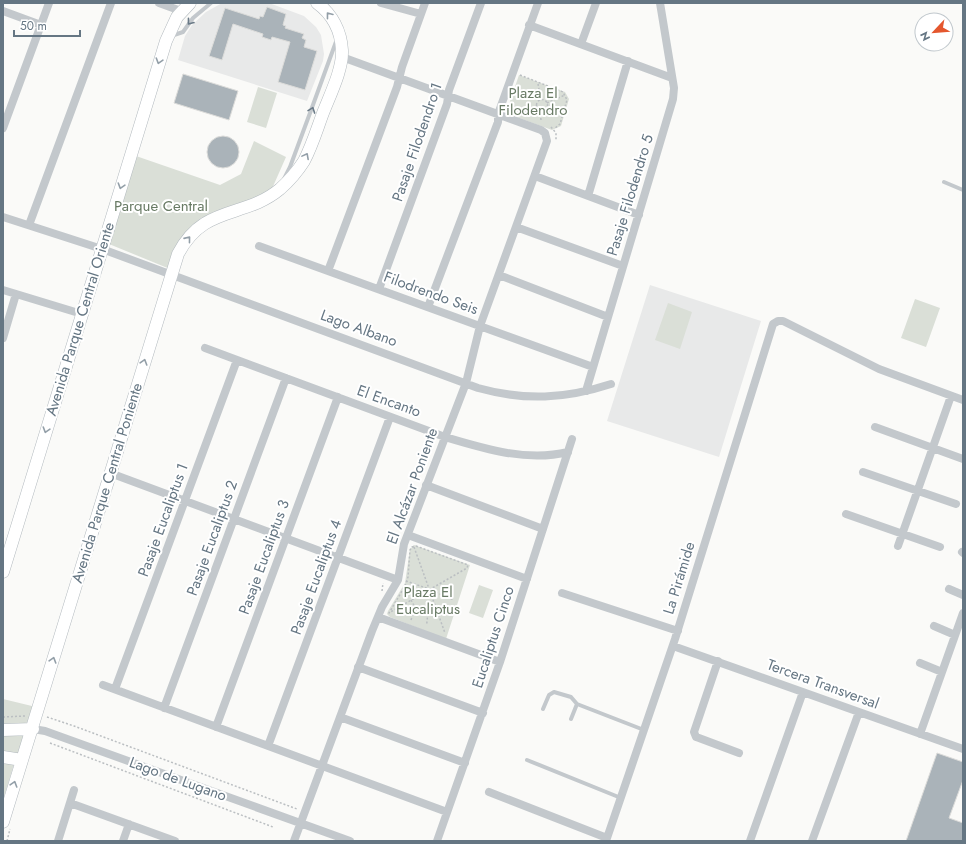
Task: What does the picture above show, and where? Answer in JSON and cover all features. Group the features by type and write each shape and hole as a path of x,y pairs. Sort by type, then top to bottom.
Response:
{"street":[{"path":"7,3 5,12 41,26"},
{"path":"3,128 49,3"},
{"path":"29,225 111,3"},
{"path":"159,3 186,7"},
{"name":"Avenida Parque Central Poniente","path":"3,822 178,254 184,243 202,224 218,216 255,204 272,195 295,174 307,156 342,57 342,44 338,29 330,15 317,3"},
{"path":"381,3 421,14"},
{"path":"328,271 425,3"},
{"name":"Pasaje Filodendro 1","path":"379,289 447,104 449,90 481,3"},
{"path":"428,307 498,122 498,114 512,72 538,3"},
{"path":"581,44 596,3"},
{"name":"Pasaje Filodendro 5","path":"586,391 673,99 674,88 660,3"},
{"name":"Avenida Parque Central Oriente","path":"3,572 167,37 172,25 186,7"},
{"path":"529,26 672,78"},
{"path":"342,57 498,114"},
{"path":"588,196 628,61"},
{"name":"El Alcázar Poniente","path":"294,841 378,617 402,580 402,553 408,535 466,383 480,326 547,145 546,137 541,130 498,114"},
{"path":"535,176 639,215"},
{"name":"Lago Albano","path":"3,217 102,248 492,392 521,396 548,397 586,391 611,384"},
{"path":"516,227 623,266"},
{"name":"Filodrendo Seis","path":"259,246 593,367"},
{"path":"499,275 608,317"},
{"path":"3,290 82,314"},
{"path":"3,338 16,294"},
{"name":"La Pirámide","path":"607,839 678,631 771,326 775,322 783,321 879,369 951,396"},
{"name":"El Encanto","path":"205,348 445,437 492,450 518,455 542,455 568,452"},
{"name":"Pasaje Eucaliptus 1","path":"115,690 237,360"},
{"name":"Pasaje Eucaliptus 2","path":"164,708 286,378"},
{"path":"898,546 951,396 963,400"},
{"name":"Pasaje Eucaliptus 3","path":"216,727 338,398"},
{"name":"Pasaje Eucaliptus 4","path":"268,746 390,417"},
{"path":"875,427 963,459"},
{"name":"Eucaliptus Cinco","path":"437,841 483,713 572,439"},
{"path":"862,472 956,504"},
{"path":"110,473 402,580"},
{"path":"426,485 543,529"},
{"path":"846,514 940,547"},
{"path":"408,535 527,579"},
{"path":"949,589 963,595"},
{"path":"562,593 678,631"},
{"path":"920,734 963,613"},
{"path":"378,617 500,662"},
{"path":"934,626 955,635"},
{"name":"Tercera Transversal","path":"673,646 963,749"},
{"path":"718,662 694,732 696,737 739,753"},
{"path":"920,663 942,672"},
{"path":"358,667 483,713"},
{"path":"103,685 447,812"},
{"path":"750,841 803,692"},
{"path":"812,841 859,712"},
{"path":"340,717 465,763"},
{"name":"Lago de Lugano","path":"3,730 33,728 45,731 350,841"},
{"path":"3,757 22,760"},
{"path":"58,841 74,790"},
{"path":"489,792 607,839"},
{"path":"70,803 175,841"},
{"path":"123,841 129,824"}],"lane":[{"path":"167,37 182,33 196,15 211,3"},
{"name":"Avenida Parque Central Poniente","path":"272,195 282,182 290,167 334,48 338,29"},
{"path":"944,182 963,190"},
{"path":"543,709 549,695 554,692 572,697 577,704 644,730"},
{"path":"571,719 577,704"},
{"path":"527,760 621,798"}],"path":[{"path":"512,72 563,92 567,100 560,124 554,129"},
{"path":"538,83 541,100"},
{"path":"541,100 545,100 547,102 565,95"},
{"path":"537,108 537,102 541,100"},
{"path":"537,108 544,110 547,108 547,102"},
{"path":"516,115 537,108"},
{"path":"540,110 541,123"},
{"path":"389,613 467,568 468,565 416,546 412,547 410,550 410,565 402,580"},
{"path":"414,547 446,636"},
{"path":"402,580 429,589 454,600"},
{"path":"389,613 405,586 402,580"},
{"path":"411,600 416,609"},
{"path":"416,609 420,608 426,614 427,622 424,629"},
{"path":"410,624 413,613 416,609"},
{"path":"426,614 437,610"},
{"path":"389,613 392,617"},
{"path":"3,717 27,716"},
{"path":"45,717 74,726 305,812"},
{"path":"45,741 273,827"}],"shaded area":[{"path":"222,3 269,3 304,16 316,27 321,35 324,54 323,61 307,101 178,60 185,36 192,25 206,12"},
{"path":"650,285 761,321 719,457 607,421"}],"green space":[{"name":"Plaza El Filodendro","path":"519,75 565,92 569,99 561,126 552,130 507,113"},
{"path":"258,87 277,93 266,128 247,122"},
{"name":"Parque Central","path":"254,141 286,157 271,191 253,200 201,218 178,247 170,269 109,244 136,156 220,185 241,174"},
{"path":"915,299 940,308 926,347 901,338"},
{"path":"668,303 692,312 680,349 655,340"},
{"name":"Plaza El Eucaliptus","path":"414,545 470,565 446,639 390,617 387,614 405,583 410,549"},
{"path":"479,585 493,590 483,618 469,613"},
{"path":"3,699 36,707 32,722 3,726"},
{"path":"3,734 21,734 25,737 21,758 3,755"},
{"path":"3,762 14,764 3,800"}],"building":[{"path":"267,7 286,14 283,25 286,26 285,28 304,34 302,38 306,40 304,47 317,51 305,90 278,82 290,42 272,37 271,40 262,37 263,34 233,24 222,60 209,56 225,8 259,19 260,16 263,17"},
{"path":"183,74 238,91 229,120 174,103"},
{"path":"220,136 226,136 236,143 239,152 238,158 232,165 226,168 220,168 210,161 207,155 207,149 214,139"},
{"path":"937,753 963,762 963,780 949,818 963,823 963,841 906,841"}]}
